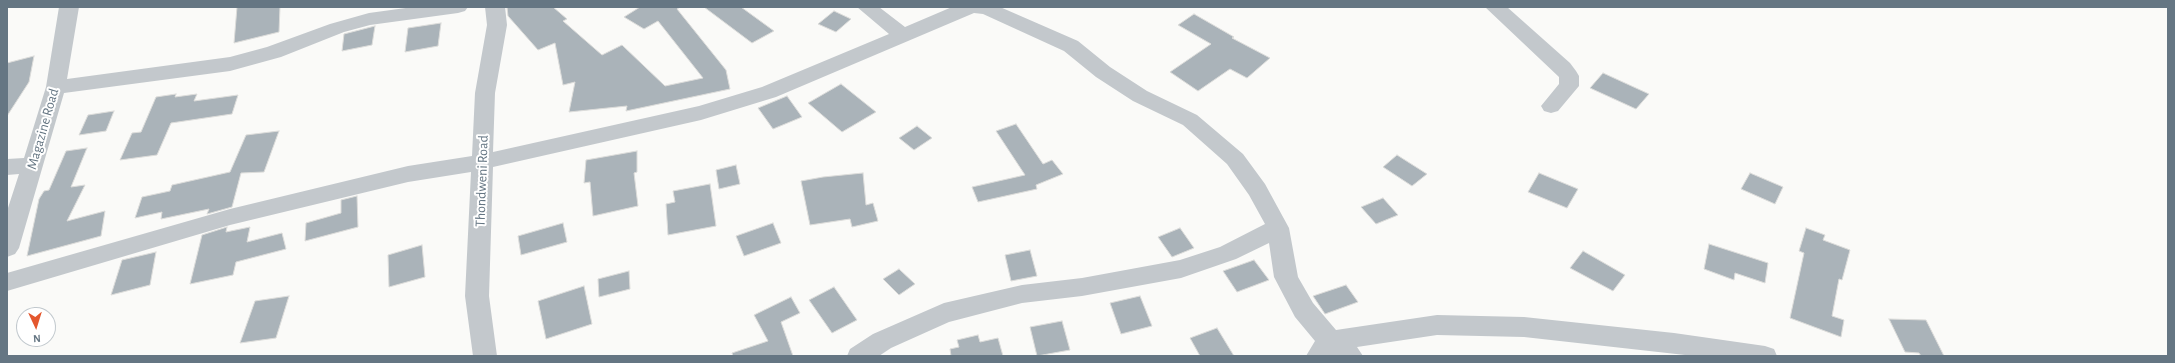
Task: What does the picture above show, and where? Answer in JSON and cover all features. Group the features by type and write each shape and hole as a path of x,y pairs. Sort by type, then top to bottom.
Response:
{"street":[{"name":"Magazine Road","path":"7,248 56,87 69,7"},
{"path":"56,87 181,72 230,64 274,52 337,28 369,19 458,7"},
{"name":"Thondweni Road","path":"485,356 477,296 486,93 497,25 495,7"},
{"path":"866,7 903,35"},
{"path":"7,282 230,217 408,174 482,162 701,113 769,92 959,11 974,7 986,8 1071,46 1103,72 1140,96 1190,120 1235,159 1257,190 1278,228 1286,277 1324,349 1351,356"},
{"path":"1495,7 1563,68 1569,76 1569,86 1551,106"},
{"path":"7,167 33,164"},
{"path":"859,356 882,341 944,313 1022,294 1082,287 1181,269 1228,253 1278,228"},
{"path":"1324,349 1437,325 1524,327 1674,343 1765,356"}],"building":[{"path":"237,7 280,7 279,32 234,43"},
{"path":"507,7 553,7 567,19 563,21 602,55 622,45 665,86 703,78 658,21 644,29 624,17 640,7 680,7 677,9 726,70 730,89 626,111 627,106 569,112 575,82 563,85 555,43 538,50 508,16"},
{"path":"704,7 741,7 774,31 752,43"},
{"path":"834,11 851,19 836,32 818,24"},
{"path":"1194,14 1234,37 1232,38 1270,58 1247,78 1230,69 1198,91 1170,72 1211,44 1178,25"},
{"path":"441,23 438,46 405,52 408,28"},
{"path":"375,26 372,45 342,51 344,34"},
{"path":"34,56 29,82 7,116 7,63"},
{"path":"1603,73 1649,94 1636,109 1590,88"},
{"path":"841,84 876,112 842,132 808,103"},
{"path":"176,94 175,97 197,94 194,101 238,95 232,114 171,123 157,155 120,160 132,133 141,132 156,97"},
{"path":"787,96 802,117 773,129 758,108"},
{"path":"114,111 106,131 79,135 88,115"},
{"path":"1016,124 1043,164 1052,160 1063,174 1036,185 1037,189 978,202 972,187 1025,175 996,131"},
{"path":"917,126 932,138 914,150 899,138"},
{"path":"279,131 264,172 241,173 232,207 207,214 209,209 161,219 162,212 135,218 142,197 170,191 172,185 230,172 246,135"},
{"path":"87,148 71,187 85,185 67,221 105,211 101,236 27,256 39,199 44,191 49,190 66,151"},
{"path":"637,151 637,172 634,173 638,206 593,216 590,182 584,183 586,160"},
{"path":"1397,155 1427,174 1412,186 1383,167"},
{"path":"736,165 740,184 719,189 716,170"},
{"path":"863,173 866,205 873,203 878,221 852,227 850,219 810,225 801,181"},
{"path":"1539,173 1578,189 1567,208 1528,192"},
{"path":"1750,173 1783,187 1775,204 1741,189"},
{"path":"710,184 716,226 668,235 666,204 675,202 673,191"},
{"path":"357,196 358,227 305,241 306,223 341,213 341,200"},
{"path":"1383,198 1398,215 1376,224 1361,207"},
{"path":"563,223 567,242 521,255 518,236"},
{"path":"773,223 781,243 744,256 736,236"},
{"path":"227,227 226,232 250,227 247,242 282,233 286,249 236,262 233,275 190,284 202,235"},
{"path":"1180,228 1194,248 1172,257 1158,237"},
{"path":"1806,228 1825,235 1823,240 1850,250 1842,280 1839,279 1832,316 1844,320 1841,337 1790,318 1804,253 1799,251"},
{"path":"1709,244 1768,263 1765,283 1735,273 1734,280 1704,269"},
{"path":"422,245 425,277 389,287 388,255"},
{"path":"1030,250 1037,276 1011,281 1005,255"},
{"path":"1583,251 1625,275 1613,291 1570,268"},
{"path":"156,252 150,285 111,295 122,260"},
{"path":"1254,260 1269,280 1237,292 1223,271"},
{"path":"899,269 915,284 899,295 883,279"},
{"path":"629,271 630,289 599,297 598,279"},
{"path":"1346,285 1358,302 1325,314 1313,296"},
{"path":"584,286 592,324 546,339 538,301"},
{"path":"834,287 857,320 832,333 809,300"},
{"path":"289,296 276,338 240,343 255,301"},
{"path":"1140,296 1152,326 1121,334 1110,303"},
{"path":"791,297 800,313 781,322 793,356 733,356 732,353 768,341 754,315"},
{"path":"1889,319 1926,320 1944,356 1921,356 1919,353 1905,352"},
{"path":"1062,321 1070,350 1037,356 1030,327"},
{"path":"1217,328 1234,356 1200,356 1190,338"},
{"path":"978,335 980,342 998,338 1003,356 951,356 950,349 959,347 957,340"}]}
